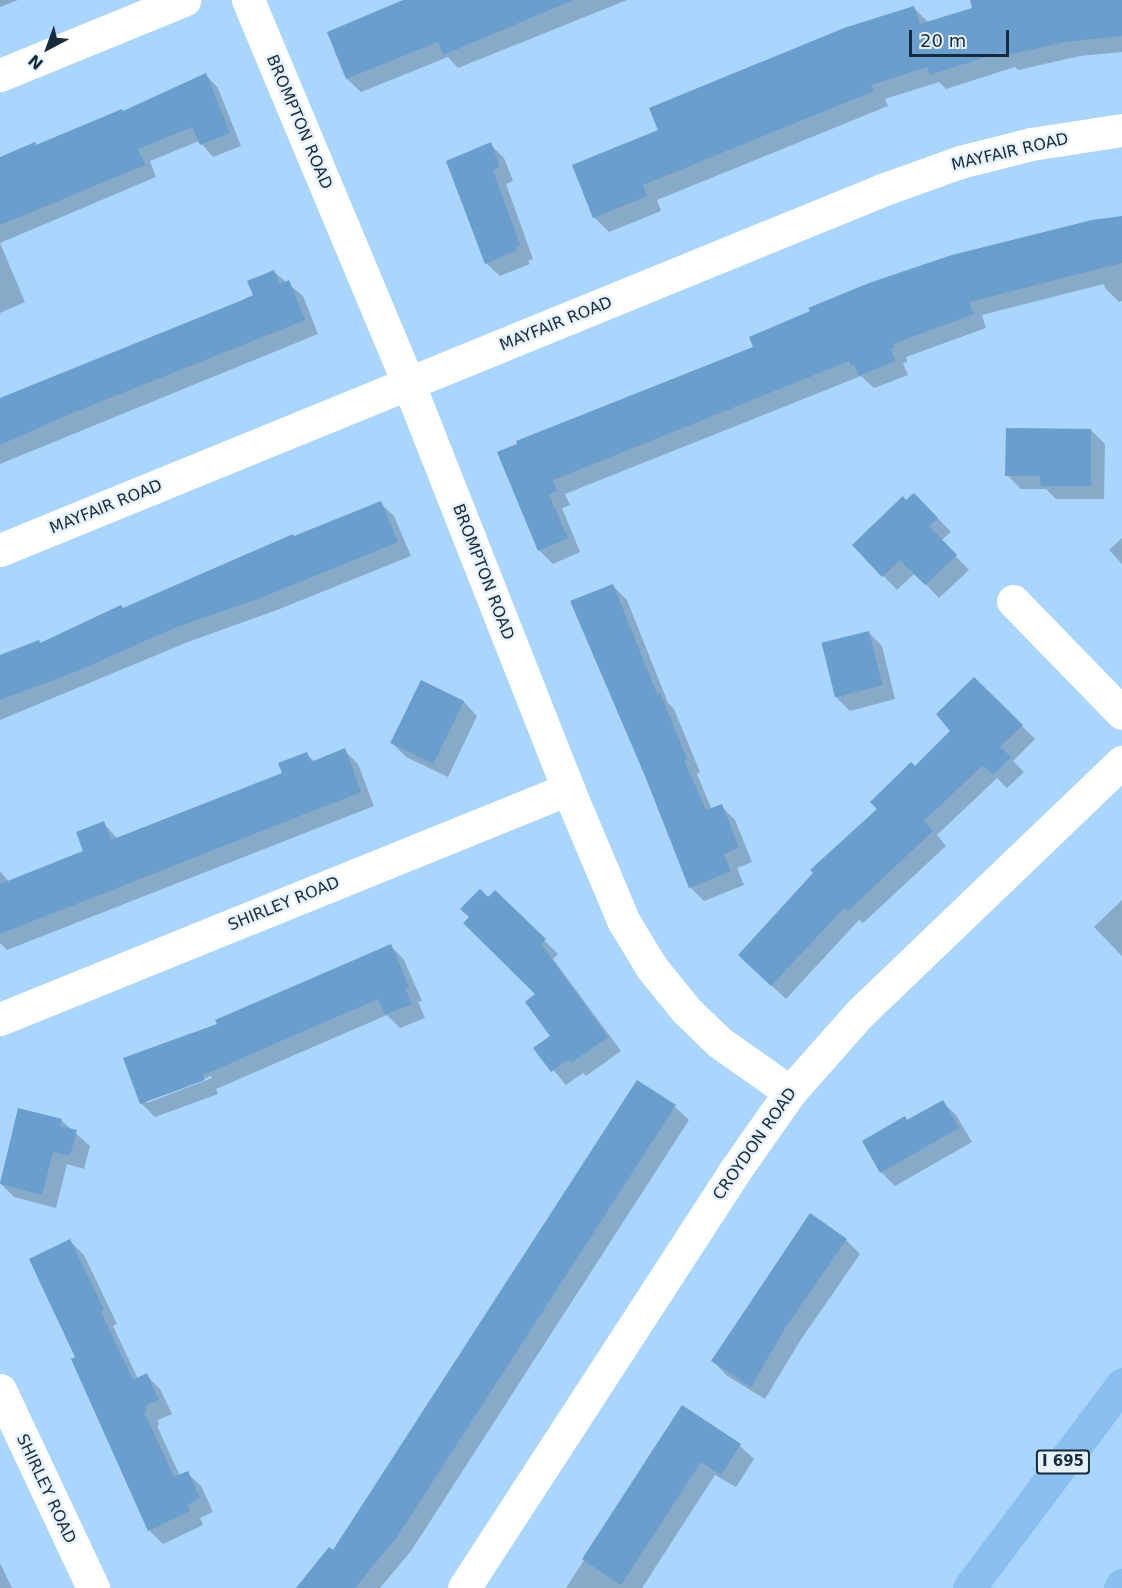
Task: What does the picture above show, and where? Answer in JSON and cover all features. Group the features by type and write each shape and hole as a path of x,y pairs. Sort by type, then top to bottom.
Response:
{"highway":[{"name":"I 695","path":"969,1588 1122,1384"}],"street":[{"path":"0,75 184,0"},
{"name":"BROMPTON ROAD","path":"248,0 409,384 568,789 624,922 652,968 686,1010 719,1042 790,1092"},
{"name":"MAYFAIR ROAD","path":"0,550 882,190 949,166 1031,144 1122,130"},
{"path":"1013,602 1122,713"},
{"name":"CROYDON ROAD","path":"464,1588 734,1172 790,1092 860,1013 1122,762"},
{"name":"SHIRLEY ROAD","path":"0,1019 568,789"},
{"name":"SHIRLEY ROAD","path":"0,1390 93,1588"}],"building":[{"path":"403,0 573,0 443,55 438,42 346,79 327,32"},
{"path":"970,0 1122,0 1122,36 1065,42 1002,56 1001,52 930,75 927,67 871,85 874,91 643,185 647,196 593,218 572,165 658,130 649,108 844,28 914,6 920,24 972,8"},
{"path":"206,73 230,133 200,145 192,127 138,149 145,165 0,225 0,157 35,142 36,145 122,109 123,111"},
{"path":"491,142 500,167 493,170 520,245 516,247 517,250 485,264 446,161"},
{"path":"1122,216 1122,263 969,302 974,314 893,344 895,348 891,349 895,361 859,376 854,364 851,366 849,361 553,480 557,491 549,495 568,538 538,551 497,452 517,444 516,441 753,347 749,337 810,311 808,308 869,283 952,255 1092,220"},
{"path":"274,270 280,284 289,280 305,320 72,413 0,445 0,398 253,295 247,281"},
{"path":"1006,428 1091,429 1091,486 1041,486 1040,476 1005,476"},
{"path":"914,493 938,518 929,526 957,555 925,585 900,560 882,577 852,545 903,496 906,500"},
{"path":"381,501 398,542 263,597 174,628 75,672 0,700 0,655 39,640 40,643 121,605 123,608 293,534 294,536"},
{"path":"613,584 657,694 660,693 687,759 684,760 706,810 722,804 739,848 724,854 731,871 689,888 645,776 570,601"},
{"path":"869,631 883,685 835,697 821,643"},
{"path":"974,677 1023,725 1000,747 1011,757 993,775 983,765 924,821 933,831 848,911 845,907 771,986 738,955 813,873 810,870 877,809 870,802 911,762 915,766 950,731 936,714"},
{"path":"421,680 464,701 433,764 390,743"},
{"path":"345,748 361,792 0,934 0,884 83,851 76,832 104,821 111,840 282,773 278,763 307,752 311,762"},
{"path":"480,889 488,897 495,890 546,939 541,944 608,1037 571,1063 568,1060 551,1072 533,1048 550,1036 525,1002 535,994 463,923 469,917 460,909"},
{"path":"391,944 409,987 405,988 412,1004 385,1015 378,999 203,1075 205,1080 140,1104 123,1058 217,1024 215,1020"},
{"path":"637,1080 676,1105 397,1537 355,1588 296,1588 329,1547 333,1550"},
{"path":"943,1100 959,1128 880,1173 862,1141 905,1116 907,1120"},
{"path":"18,1108 62,1119 60,1126 77,1130 70,1156 53,1152 42,1195 0,1184"},
{"path":"810,1213 847,1239 786,1327 751,1387 711,1361"},
{"path":"70,1239 104,1310 101,1312 133,1380 147,1373 159,1400 145,1406 147,1411 144,1412 174,1477 188,1471 200,1498 187,1505 190,1511 148,1531 71,1359 75,1357 29,1259"},
{"path":"682,1405 741,1444 721,1475 701,1462 621,1585 582,1559"}]}
